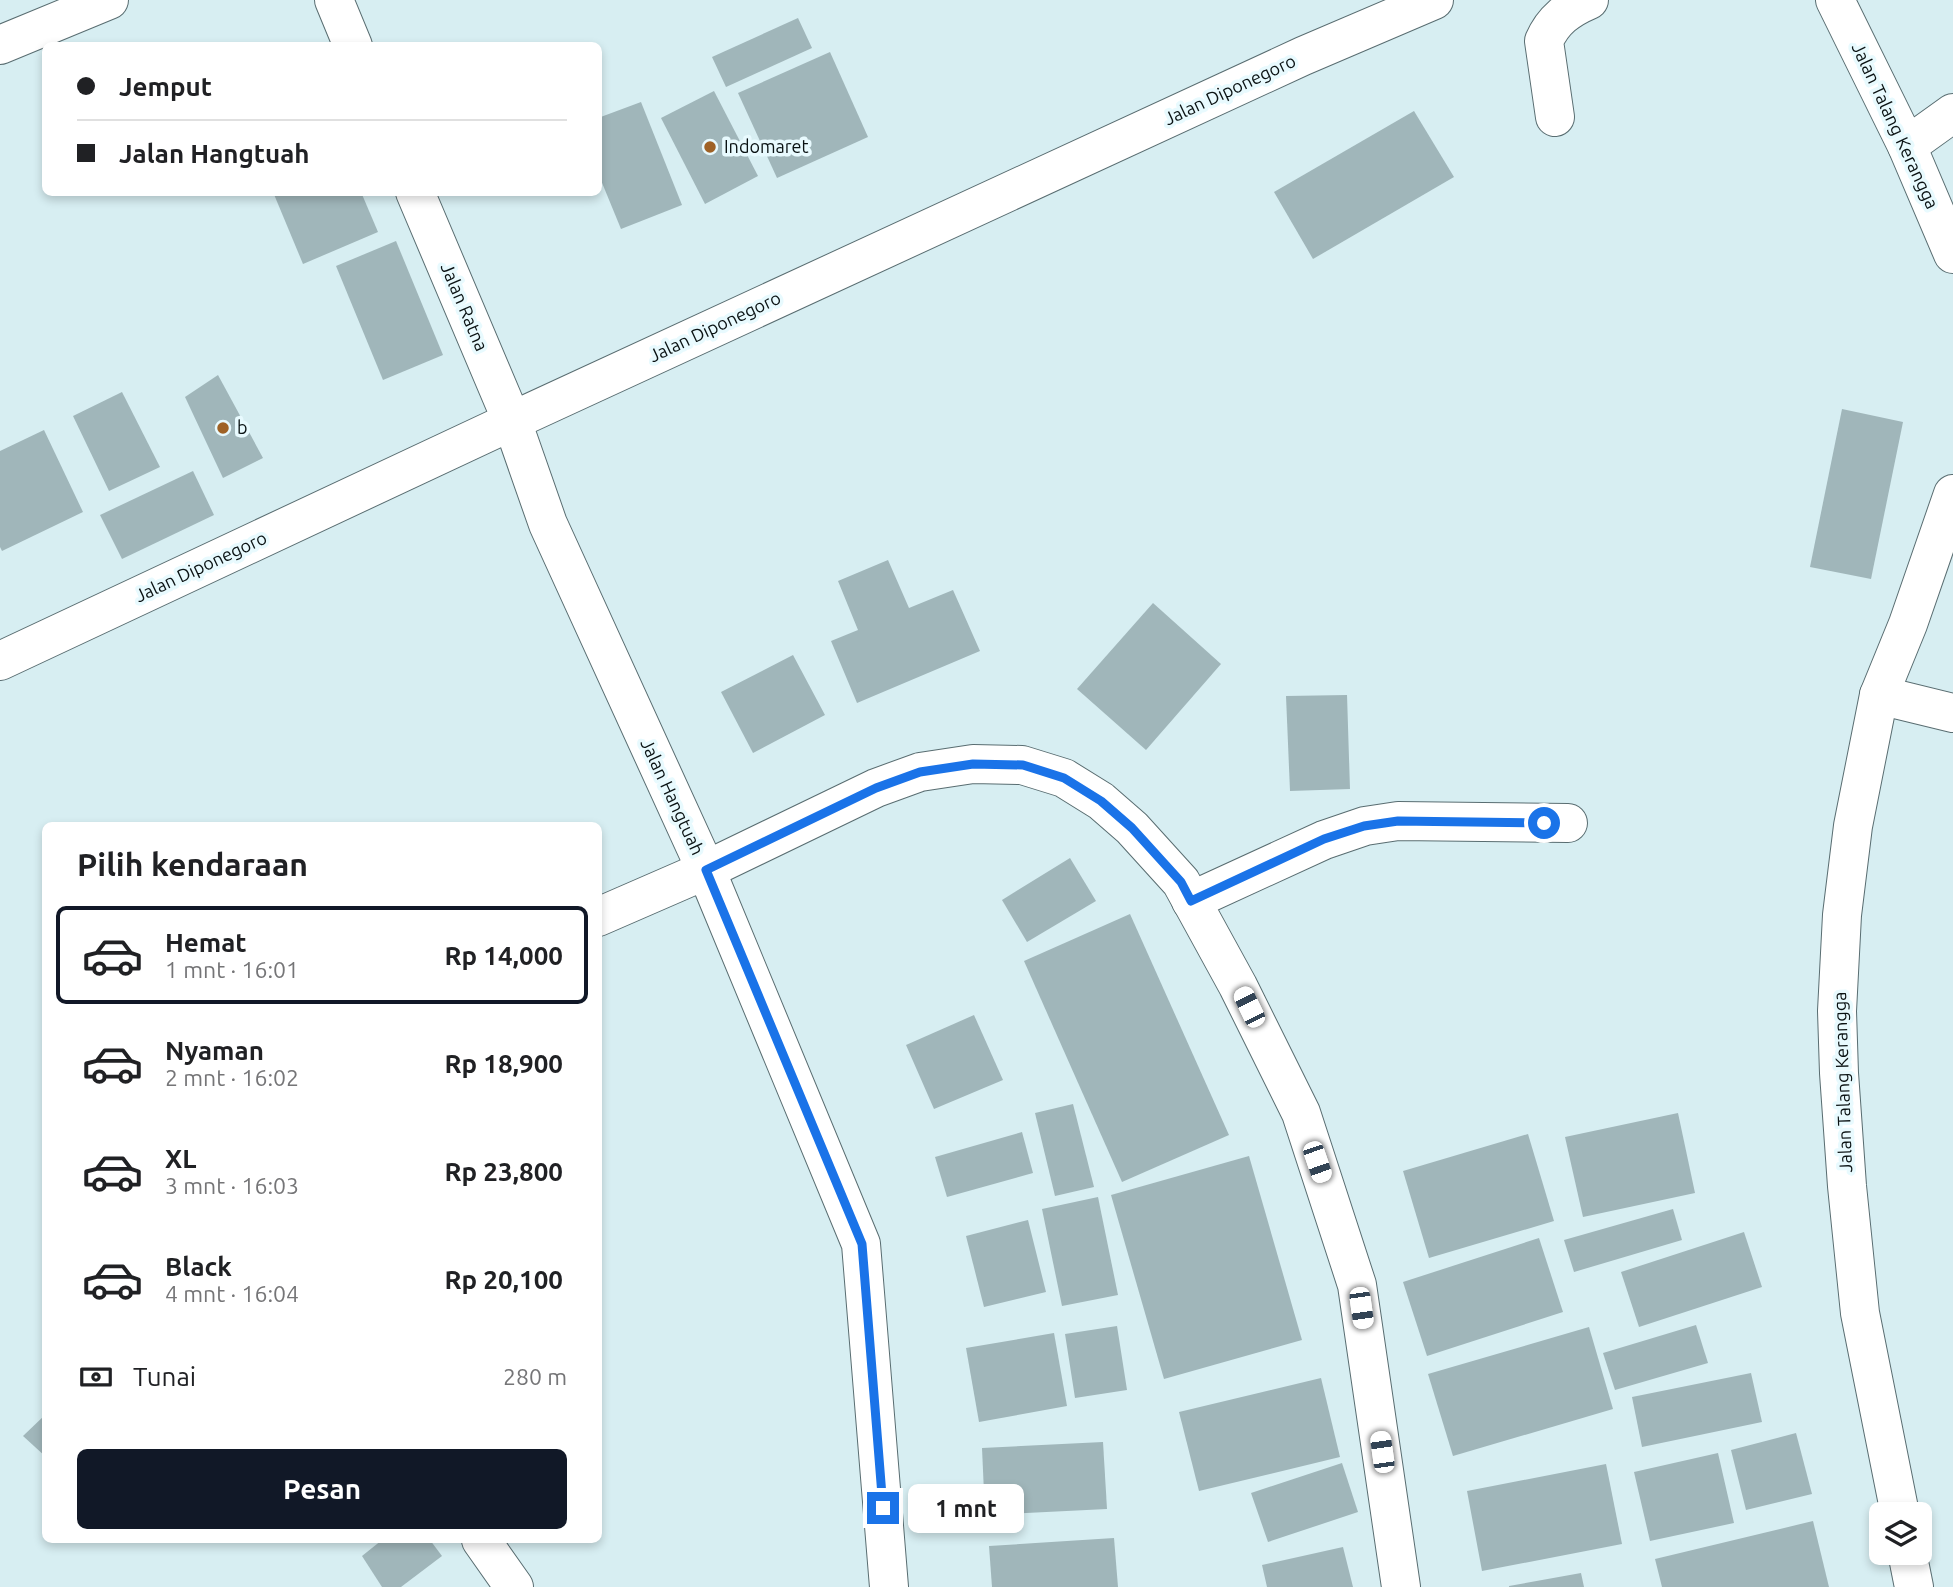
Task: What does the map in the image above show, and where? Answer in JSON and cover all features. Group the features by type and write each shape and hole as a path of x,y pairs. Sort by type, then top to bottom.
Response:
{"street":[{"path":"0,45 109,0"},
{"path":"334,0 351,42"},
{"name":"Jalan Diponegoro","path":"0,661 1303,56 1434,0"},
{"name":"Jalan Talang Kerangga","path":"1835,0 1907,146 1953,254"},
{"path":"1555,117 1544,41 1549,29 1568,6"},
{"path":"1907,146 1953,113"},
{"name":"Jalan Ratna","path":"417,196 512,421"},
{"name":"Jalan Hangtuah","path":"512,421 548,524 706,870 862,1244 889,1587"},
{"name":"Jalan Talang Kerangga","path":"1898,1502 1860,1313 1840,1086 1837,1012 1842,915 1853,826 1879,695 1908,624 1953,494"},
{"path":"1879,695 1953,713"},
{"path":"602,915 706,870 876,788 920,772 973,764 1023,765 1064,778 1101,801 1132,828 1181,882 1238,986 1301,1113 1357,1284 1401,1587"},
{"path":"1191,901 1324,839 1364,826 1398,821 1568,823"},
{"path":"483,1543 514,1587"},
{"path":"1910,1565 1914,1587"}],"building":[{"path":"798,18 812,48 726,87 712,57"},
{"path":"830,52 868,137 777,178 738,93"},
{"name":"Indomaret","path":"714,91 758,176 705,204 661,118"},
{"path":"641,102 682,205 621,229 602,183 602,117"},
{"path":"1414,111 1454,177 1313,259 1274,192"},
{"path":"275,196 363,196 378,232 303,264"},
{"path":"396,241 443,355 383,380 336,266"},
{"name":"b","path":"218,375 263,458 223,478 185,397"},
{"path":"122,392 160,467 109,491 73,416"},
{"path":"1842,409 1903,422 1871,579 1810,567"},
{"path":"44,430 83,512 2,551 0,451"},
{"path":"193,471 214,515 122,559 100,515"},
{"path":"888,560 909,608 953,590 980,651 857,703 831,641 858,630 838,581"},
{"path":"1153,603 1221,664 1146,750 1077,689"},
{"path":"793,655 825,715 753,753 721,692"},
{"path":"1347,695 1350,789 1290,791 1286,696"},
{"path":"1070,858 1096,901 1027,942 1002,900"},
{"path":"1130,914 1229,1135 1122,1182 1024,961"},
{"path":"974,1015 1003,1080 934,1109 906,1045"},
{"path":"1073,1104 1094,1187 1055,1196 1035,1113"},
{"path":"1678,1113 1695,1193 1583,1217 1565,1137"},
{"path":"1022,1132 1033,1173 947,1197 935,1157"},
{"path":"1528,1134 1554,1221 1429,1258 1403,1171"},
{"path":"1249,1156 1302,1340 1164,1379 1111,1195"},
{"path":"1098,1197 1118,1295 1062,1306 1042,1209"},
{"path":"1673,1209 1682,1240 1574,1272 1564,1240"},
{"path":"1028,1220 1046,1292 984,1307 966,1236"},
{"path":"1744,1232 1762,1287 1639,1327 1621,1272"},
{"path":"1539,1238 1563,1312 1427,1356 1403,1282"},
{"path":"1696,1325 1708,1363 1615,1390 1603,1353"},
{"path":"1117,1326 1127,1390 1075,1398 1065,1334"},
{"path":"1589,1327 1613,1409 1453,1456 1428,1374"},
{"path":"1054,1333 1067,1406 979,1422 966,1348"},
{"path":"1751,1373 1762,1422 1642,1447 1632,1397"},
{"path":"1321,1378 1340,1457 1199,1491 1179,1412"},
{"path":"42,1418 42,1453 23,1436"},
{"path":"1796,1433 1812,1494 1746,1510 1731,1450"},
{"path":"1103,1442 1107,1509 985,1515 982,1448"},
{"path":"1718,1453 1734,1523 1650,1541 1634,1472"},
{"path":"1342,1463 1358,1512 1268,1542 1251,1493"},
{"path":"1606,1464 1622,1544 1482,1571 1467,1491"},
{"path":"1813,1521 1829,1587 1662,1587 1655,1559"},
{"path":"1114,1538 1118,1587 992,1587 989,1546"},
{"path":"378,1543 432,1543 442,1556 401,1587 382,1587 362,1556"},
{"path":"1343,1547 1353,1587 1267,1587 1262,1565"},
{"path":"1581,1573 1584,1587 1509,1587 1509,1586"}],"place":[{"name":"Indomaret","path":"710,147"},
{"name":"b","path":"223,428"}],"route":[{"path":"883,1508 862,1244 706,870 876,788 920,772 973,764 1023,765 1064,778 1101,801 1132,828 1181,882 1191,901 1324,839 1364,826 1398,821 1544,823"}]}
